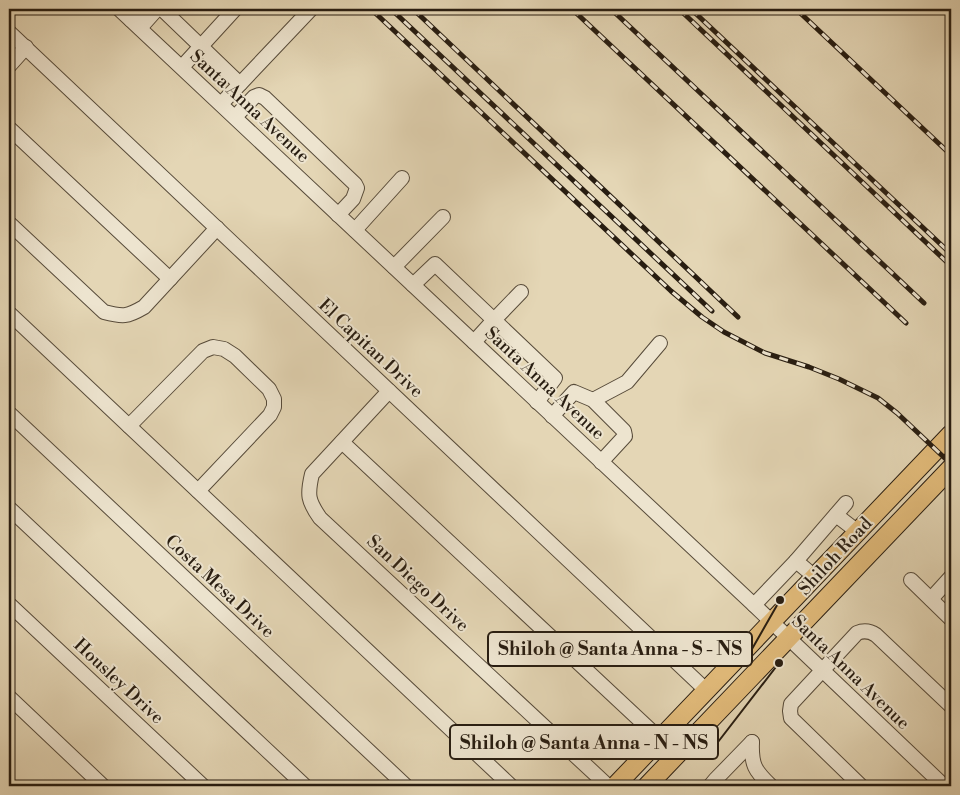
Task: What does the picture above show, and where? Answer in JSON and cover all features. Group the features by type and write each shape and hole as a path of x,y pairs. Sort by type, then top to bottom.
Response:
{"main road":[{"name":"Shiloh Road","path":"615,786 951,434"},
{"name":"Shiloh Road","path":"646,786 951,468"}],"street":[{"name":"Santa Anna Avenue","path":"119,9 944,786"},
{"path":"135,24 141,9"},
{"path":"135,24 157,9"},
{"path":"162,9 240,84"},
{"path":"182,67 235,9"},
{"path":"221,104 311,9"},
{"name":"El Capitan Drive","path":"9,32 707,691"},
{"path":"9,66 26,48"},
{"path":"235,117 254,97 259,95 265,98 355,184 357,188 353,199 338,215"},
{"path":"9,128 170,279"},
{"path":"355,230 402,178"},
{"path":"394,267 443,217"},
{"path":"9,223 104,312 120,316 132,314 144,307 217,228"},
{"path":"413,285 435,264 556,378 537,402"},
{"path":"474,342 521,292"},
{"path":"9,313 511,786"},
{"path":"593,400 627,382 660,343"},
{"path":"130,426 203,351 213,346 224,349 242,363 269,389 274,399 274,407 270,415 198,491"},
{"name":"San Diego Drive","path":"389,391 312,474 308,490 311,506 608,786"},
{"path":"552,416 574,392 593,400 624,431 625,436 601,462"},
{"name":"Costa Mesa Drive","path":"9,413 406,786"},
{"path":"342,442 660,739"},
{"path":"754,605 796,561 846,503"},
{"path":"9,508 305,786"},
{"path":"836,515 858,532"},
{"path":"796,561 815,577"},
{"path":"931,599 951,577"},
{"path":"910,580 951,619"},
{"name":"Housley Drive","path":"9,604 203,786"},
{"path":"861,786 791,718 790,711 791,704 857,634 862,631 876,634 951,706"},
{"path":"9,698 103,786"},
{"path":"710,786 752,742 751,756 757,772 771,786"}],"railway":[{"path":"371,9 671,291 702,317 724,332 765,353 809,367 878,398 897,413 951,464"},
{"path":"391,9 712,311"},
{"path":"413,9 738,317"},
{"path":"572,9 906,323"},
{"path":"611,9 924,303"},
{"path":"679,9 951,266"},
{"path":"691,9 951,254"},
{"path":"796,9 951,155"}],"place":[{"name":"Shiloh @ Santa Anna - S - NS","path":"780,600"},
{"name":"Shiloh @ Santa Anna - N - NS","path":"779,663"}]}
